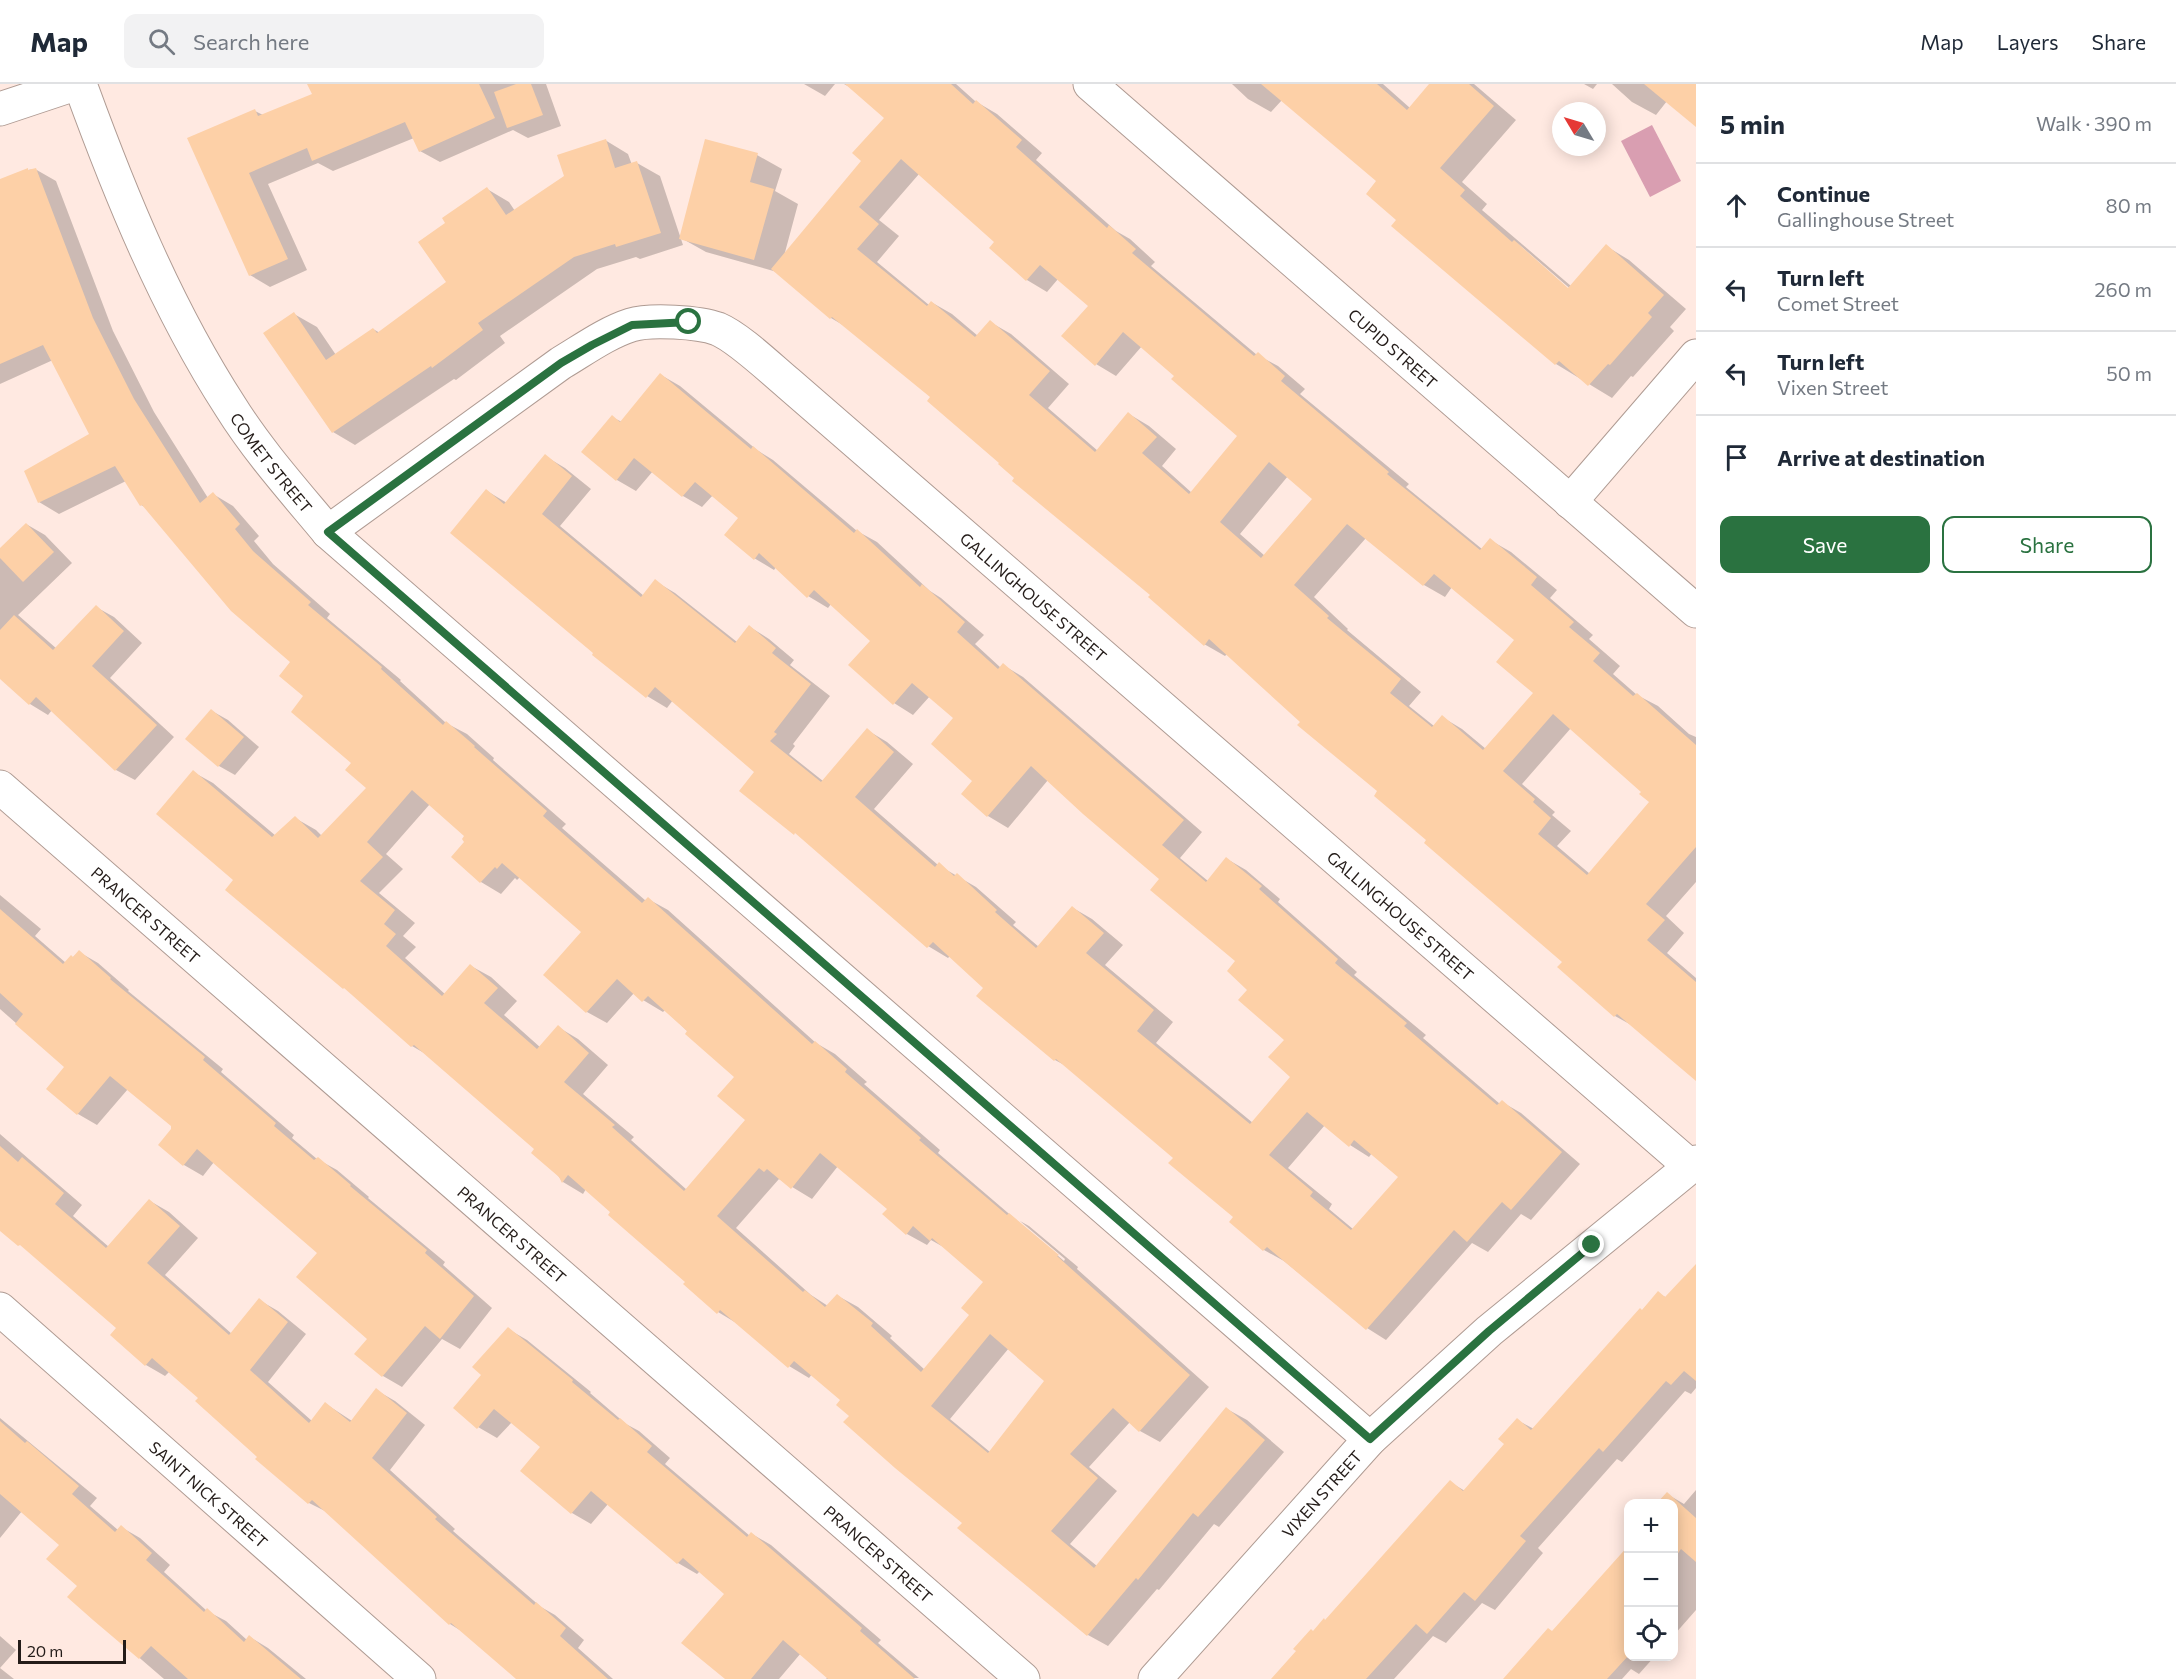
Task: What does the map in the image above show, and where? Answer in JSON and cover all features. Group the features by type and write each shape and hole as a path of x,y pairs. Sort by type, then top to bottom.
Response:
{"street":[{"path":"0,109 75,84"},
{"name":"COMET STREET","path":"80,84 114,176 188,333 230,406 270,462 328,532 1370,1439"},
{"name":"CUPID STREET","path":"1090,84 1696,611"},
{"name":"GALLINGHOUSE STREET","path":"328,532 561,363 592,345 632,325 689,322 719,330 752,352 1693,1164"},
{"path":"1570,502 1696,356"},
{"name":"PRANCER STREET","path":"0,787 1023,1679"},
{"name":"VIXEN STREET","path":"1155,1679 1370,1439 1489,1331 1693,1164"},
{"name":"SAINT NICK STREET","path":"0,1309 419,1679"}],"shaded area":[{"path":"1652,125 1681,181 1650,197 1621,141"}],"building":[{"path":"307,84 479,84 495,118 419,152 405,122 312,161 307,148 249,173 288,259 249,276 187,138 255,109 258,116 312,94"},
{"path":"516,84 531,84 543,115 507,128 494,92"},
{"path":"845,84 951,84 973,104 976,100 1022,140 1016,147 1107,228 1109,225 1136,249 1132,253 1254,356 1258,352 1285,376 1281,381 1389,472 1387,474 1480,550 1490,538 1537,577 1531,585 1574,622 1569,627 1600,653 1593,661 1633,696 1637,693 1696,745 1696,847 1646,904 1665,920 1647,940 1696,982 1696,1081 1617,1014 1614,1017 1557,967 1562,962 1424,843 1426,840 1374,796 1377,791 1297,725 1300,722 1209,639 1204,646 1148,597 1150,595 1012,481 1014,478 999,463 927,401 930,397 832,317 830,319 771,269 861,161 852,153 884,118","holes":["901,159 994,242 989,248 1026,281 1040,265 1088,306 1061,336 1095,366 1123,332 1174,376 1171,379 1237,436 1189,494 1142,453 1157,437 1128,412 1095,452 1029,395 1050,371 990,320 975,337 931,301 927,306 857,249 879,224 859,207","1269,462 1312,499 1261,558 1220,522","1347,524 1423,586 1434,574 1514,640 1496,662 1533,693 1483,750 1442,715 1432,727 1390,693 1401,679 1327,618 1329,616 1294,585","1553,714 1641,792 1639,794 1649,802 1587,875 1538,834 1551,818 1533,802 1535,799 1503,771"]},
{"path":"1261,84 1377,84 1407,110 1429,84 1469,84 1494,106 1440,168 1465,190 1460,196 1568,288 1606,244 1664,295 1648,313 1652,317 1610,365 1608,364 1588,386 1559,361 1555,365 1391,226 1396,220 1366,194 1376,181"},
{"path":"1644,84 1696,84 1696,127"},
{"path":"606,139 615,168 637,161 661,233 574,257 478,323 483,330 432,368 431,366 332,433 263,333 294,312 326,360 373,328 377,333 446,282 418,242 445,223 442,218 487,187 506,215 564,176 557,155"},
{"path":"705,139 758,153 750,182 774,189 754,260 679,239"},
{"path":"28,168 28,170 36,168 93,318 134,399 200,503 213,492 240,524 235,529 253,551 311,602 308,605 382,667 381,669 443,725 446,721 475,746 547,811 543,816 642,903 648,897 812,1044 815,1041 847,1069 845,1072 921,1138 919,1140 1007,1215 1009,1213 1059,1255 1057,1256 1190,1375 1139,1432 1113,1408 1070,1454 1098,1478 1051,1531 1094,1568 1226,1407 1265,1440 1198,1517 1193,1513 1138,1580 1136,1578 1087,1636 957,1528 962,1523 843,1422 849,1416 836,1405 840,1400 794,1361 788,1368 720,1310 717,1314 683,1284 685,1282 608,1215 610,1212 568,1175 562,1183 559,1177 531,1153 534,1149 414,1045 411,1047 344,988 225,890 233,880 156,814 193,770 272,837 295,816 318,838 366,788 345,770 351,763 291,712 303,696 279,676 290,662 231,611 142,505 140,506 115,466 38,503 24,471 89,434 43,345 0,364 0,179","holes":["412,790 464,836 462,839 464,842 451,857 480,883 502,863 581,932 543,975 586,1013 617,979 642,1002 648,996 687,1031 685,1034 734,1077 717,1096 745,1120 684,1191 612,1127 615,1125 564,1082 589,1053 558,1025 537,1049 484,1003 498,988 470,964 442,996 386,946 396,934 384,924 395,910 360,881 383,857 367,842","820,1153 887,1209 882,1214 906,1235 913,1226 930,1241 932,1238 983,1282 961,1308 969,1315 921,1372 871,1326 873,1323 837,1294 825,1307 805,1290 803,1292 717,1216 759,1168 764,1172 767,1169 791,1189","990,1334 1044,1381 988,1453 931,1406"]},
{"path":"660,373 751,449 753,446 854,533 857,529 920,587 922,584 965,622 957,632 998,669 1003,663 1184,820 1162,845 1206,882 1226,857 1262,886 1259,889 1338,959 1335,963 1407,1023 1404,1026 1497,1105 1502,1100 1562,1152 1511,1210 1502,1202 1467,1242 1454,1230 1366,1330 1267,1247 1263,1251 1229,1222 1233,1217 1168,1163 1173,1158 1056,1059 1054,1061 976,996 983,988 933,942 927,948 795,833 794,835 739,791 754,772 655,687 646,698 592,655 593,653 450,533 486,489 504,504 545,454 572,476 542,514 641,597 655,579 735,643 749,625 776,648 772,653 811,684 774,732 777,734 770,741 821,782 867,728 894,752 855,797 935,867 939,862 954,876 957,873 997,910 995,912 1036,948 1072,906 1104,933 1086,953 1154,1010 1137,1031 1250,1124 1290,1077 1268,1057 1284,1040 1238,1000 1247,990 1227,971 1235,961 1150,890 1159,879 1031,766 987,817 961,794 972,781 931,744 953,718 912,683 893,705 848,665 870,641 814,590 807,598 759,553 754,560 724,535 738,518 695,482 682,497 634,458 616,481 581,452 612,415 620,422","holes":["1307,1112 1349,1147 1354,1140 1398,1177 1351,1230 1310,1196 1313,1192 1269,1155"]},
{"path":"26,523 54,552 23,582 0,558 0,548"},
{"path":"96,605 124,631 92,666 157,725 115,771 36,697 29,705 0,679 0,630 14,615 53,650"},
{"path":"211,709 244,737 218,767 185,739"},
{"path":"0,909 63,964 79,950 110,979 205,1057 203,1060 276,1123 274,1126 314,1160 318,1157 427,1250 425,1253 474,1296 440,1339 425,1326 382,1377 354,1354 367,1339 296,1277 317,1253 197,1149 183,1166 158,1145 171,1126 110,1076 77,1115 46,1089 64,1067 15,1024 23,1014 0,993"},
{"path":"0,1146 18,1162 22,1157 64,1193 55,1204 106,1248 149,1199 180,1226 147,1263 229,1335 259,1298 288,1322 250,1370 309,1423 325,1402 350,1422 376,1388 407,1413 372,1458 437,1517 435,1519 534,1605 536,1602 566,1628 560,1636 608,1679 516,1679 451,1623 449,1625 312,1500 308,1504 255,1459 257,1457 195,1401 198,1398 152,1358 145,1366 110,1335 116,1328 20,1245 18,1246 0,1231"},
{"path":"1696,1264 1696,1381 1684,1371 1671,1385 1666,1381 1603,1452 1599,1448 1520,1536 1526,1541 1475,1601 1464,1592 1427,1634 1416,1624 1366,1679 1271,1679 1296,1651 1293,1649 1311,1629 1313,1631 1324,1618 1325,1620 1450,1480 1463,1491 1504,1444 1498,1439 1517,1418 1531,1430 1640,1308 1642,1310 1658,1291 1665,1297"},
{"path":"508,1327 618,1420 620,1418 652,1446 647,1452 747,1537 751,1532 862,1628 860,1631 915,1679 828,1679 783,1640 751,1679 725,1679 681,1643 724,1594 683,1558 677,1564 591,1491 571,1514 520,1471 540,1447 494,1409 477,1429 453,1408 481,1375 472,1367"},
{"path":"0,1421 79,1486 72,1494 115,1532 121,1525 152,1553 146,1560 204,1612 207,1608 244,1642 249,1635 301,1679 188,1679 151,1646 139,1659 93,1620 67,1597 77,1586 46,1559 59,1545 0,1494"},
{"path":"1667,1492 1675,1499 1661,1499"},
{"path":"1678,1502 1696,1518 1696,1562 1681,1549 1678,1553"},
{"path":"1624,1551 1624,1660 1607,1679 1503,1679 1548,1628 1552,1631"}],"route":[{"path":"689,322 632,325 561,363 328,532 1370,1439 1489,1331 1592,1245"}]}
